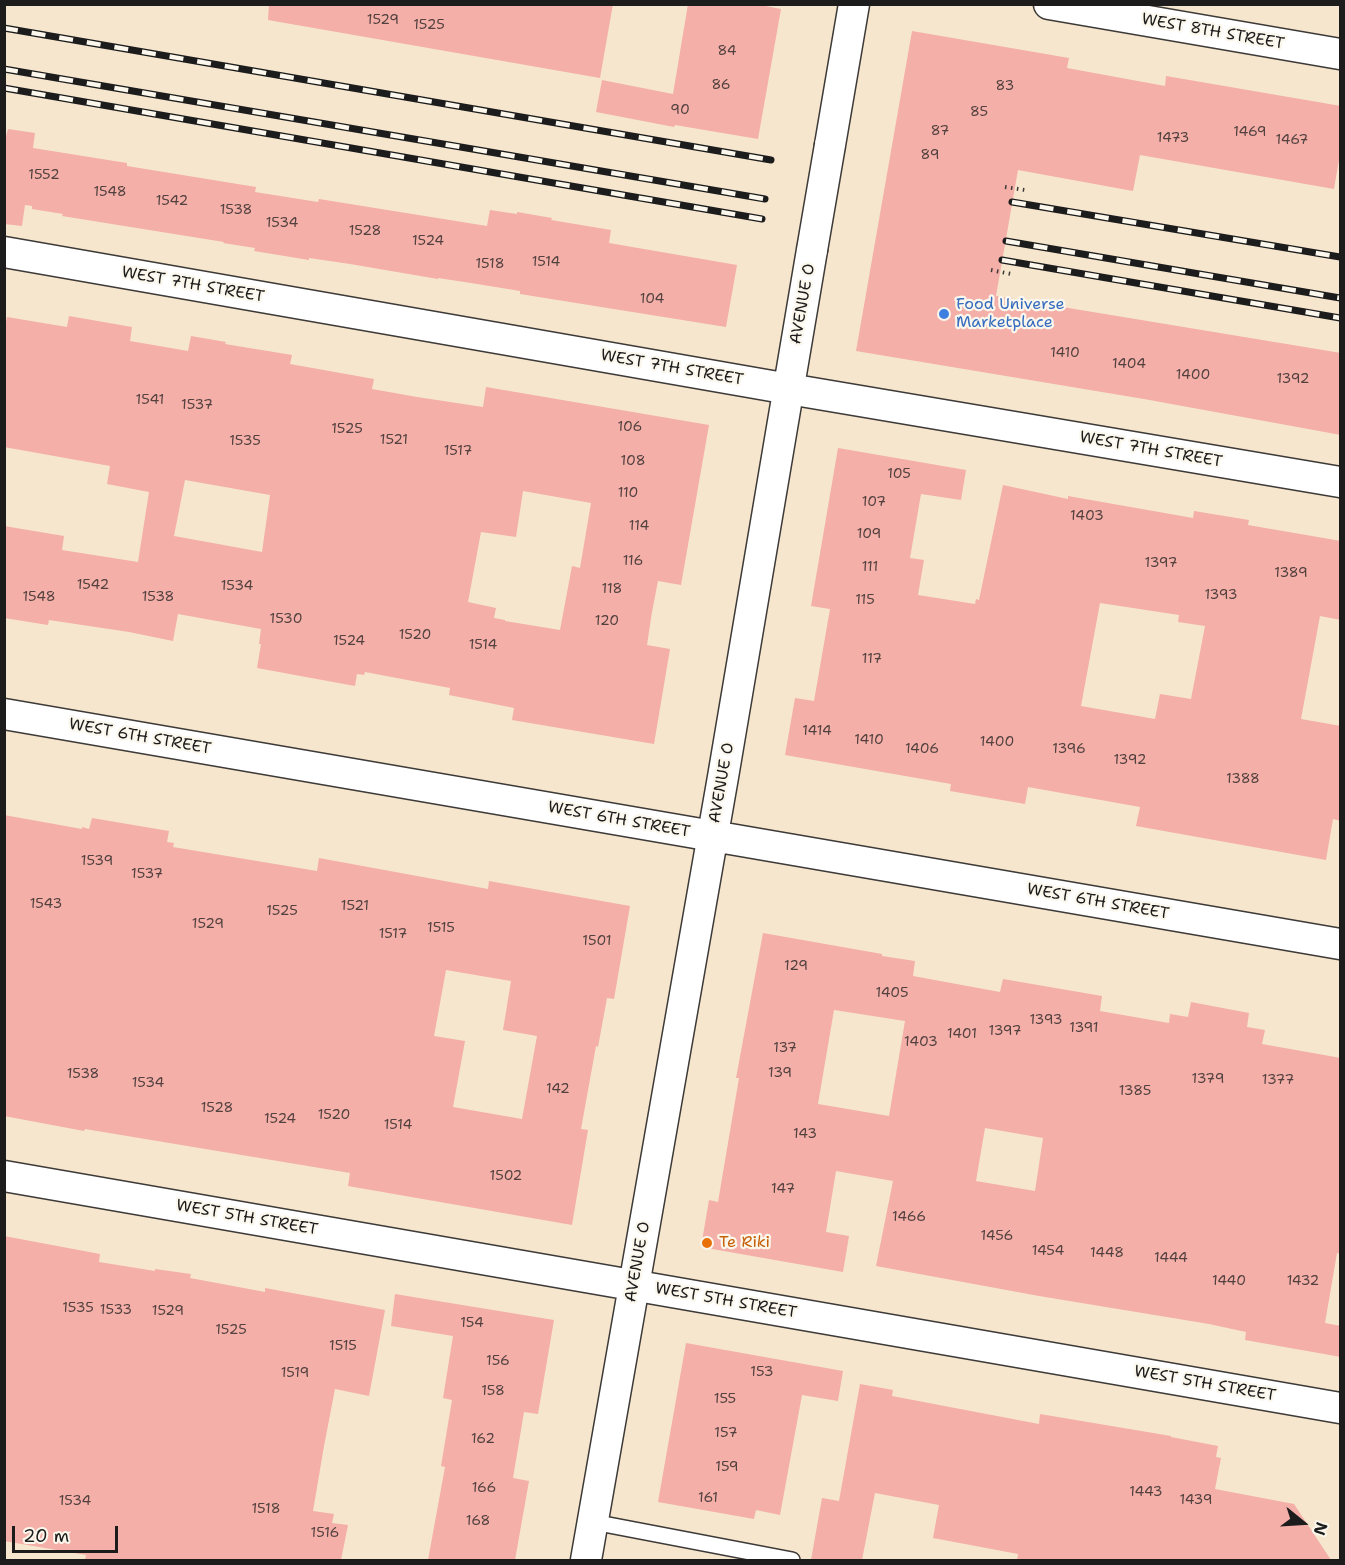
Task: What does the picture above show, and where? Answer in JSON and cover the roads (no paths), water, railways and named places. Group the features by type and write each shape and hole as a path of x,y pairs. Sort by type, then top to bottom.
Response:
{"street":[{"name":"AVENUE O","path":"586,1560 713,836 854,4"},
{"name":"WEST 8TH STREET","path":"1049,4 1341,54"},
{"name":"WEST 7TH STREET","path":"4,252 789,389 1341,482"},
{"name":"WEST 6TH STREET","path":"4,714 1341,944"},
{"name":"WEST 5TH STREET","path":"4,1176 1341,1408"}],"lane":[{"path":"593,1522 792,1560"}],"railway":[{"path":"4,28 771,160"},
{"path":"4,69 765,199"},
{"path":"4,88 762,219"},
{"path":"1012,202 1340,257"},
{"path":"1006,241 1340,298"},
{"path":"1002,260 1340,318"}],"place":[{"name":"Food Universe Marketplace","path":"944,314"},
{"name":"Te Riki","path":"707,1243"}]}
